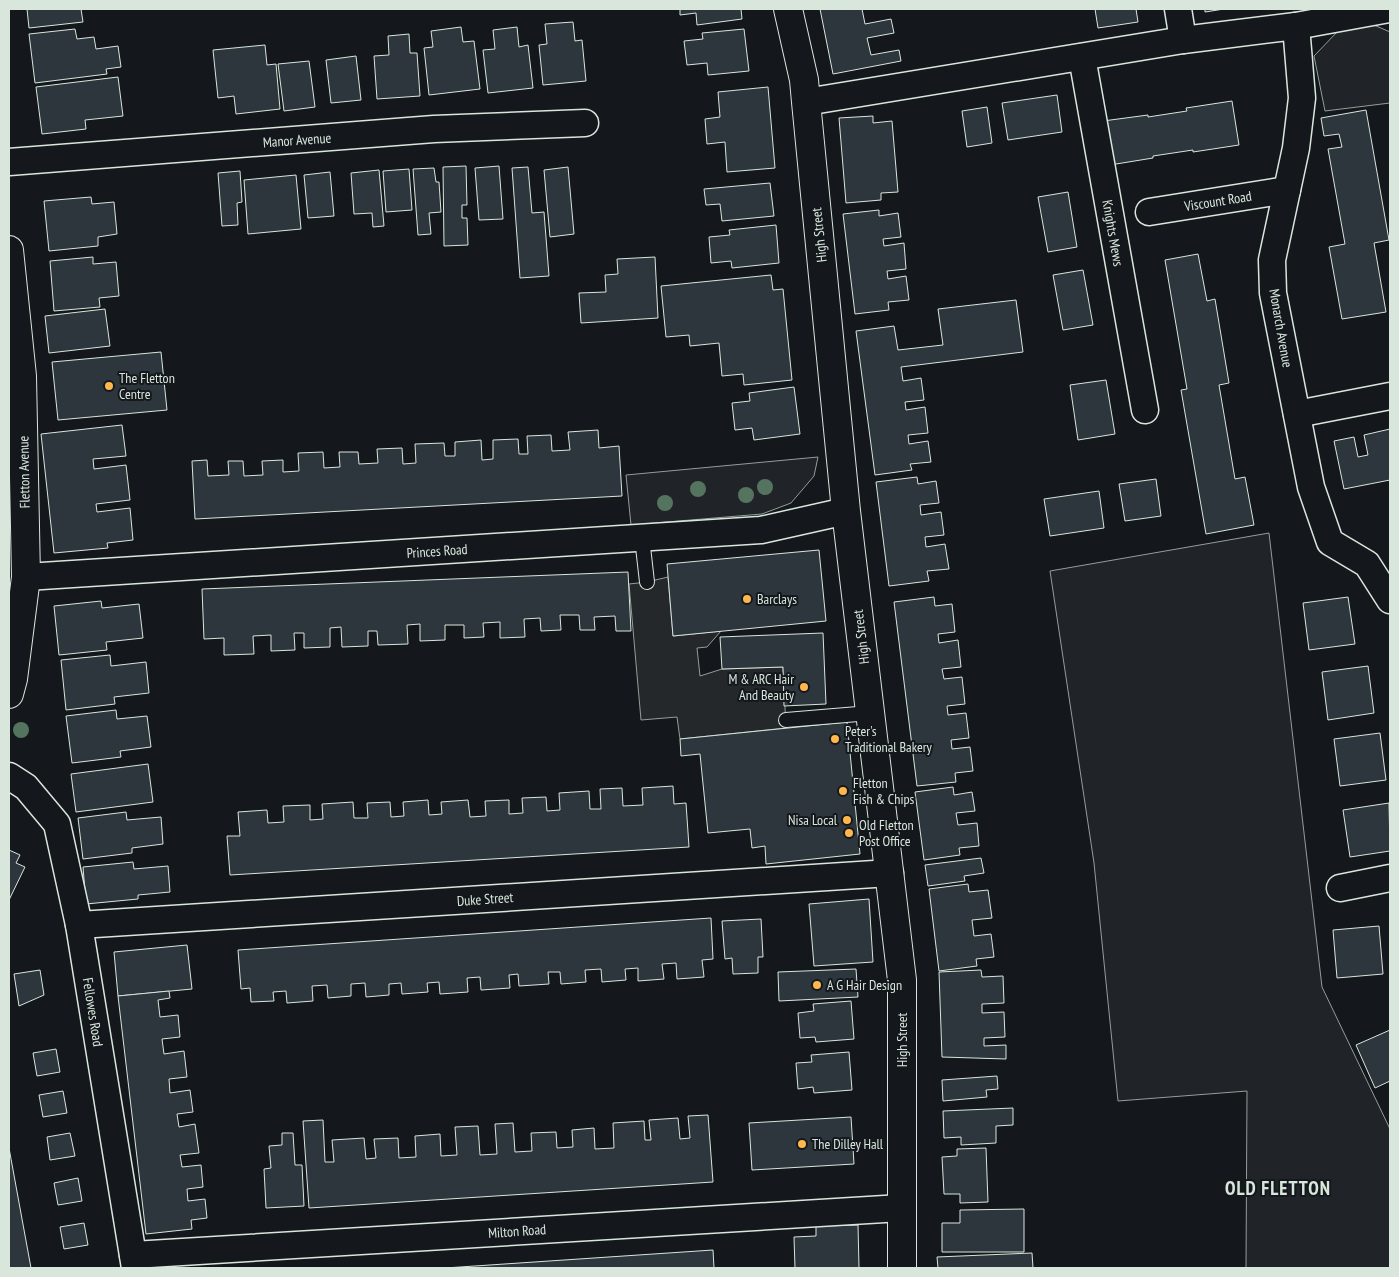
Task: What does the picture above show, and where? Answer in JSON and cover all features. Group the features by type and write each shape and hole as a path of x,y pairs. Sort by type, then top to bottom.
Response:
{"main road":[{"name":"High Street","path":"788,9 804,80 846,511 902,980 902,1268"},
{"name":"Fletton Avenue","path":"9,250 22,376 19,589 14,679 9,694"}],"street":[{"path":"1178,9 1184,40"},
{"path":"806,102 1184,40 1296,26 1389,9"},
{"name":"Monarch Avenue","path":"1296,26 1302,98 1296,148 1272,260 1273,293 1311,487 1330,542 1367,564 1390,600"},
{"name":"Knights Mews","path":"1082,57 1145,410"},
{"name":"Manor Avenue","path":"9,162 434,129 585,123"},
{"name":"Viscount Road","path":"1149,212 1287,190"},
{"path":"1297,414 1390,396"},
{"name":"Princes Road","path":"19,589 761,530 846,511"},
{"name":"Fellowes Road","path":"9,776 26,787 57,824 79,925 134,1262"},
{"name":"Duke Street","path":"79,925 890,873"},
{"path":"1340,888 1390,878"},
{"name":"Milton Road","path":"134,1262 901,1208"}],"lane":[{"path":"642,538 647,582"},
{"path":"786,720 870,712"}],"shaded area":[{"path":"1367,22 1390,32 1390,103 1325,111 1314,56 1339,30"},
{"path":"818,457 814,476 791,503 762,514 631,525 626,475"},
{"path":"1269,533 1322,987 1390,1129 1390,1268 1246,1268 1247,1091 1118,1101 1094,863 1050,571"},
{"path":"668,577 673,636 721,631 707,647 697,648 700,676 722,669 783,667 786,728 680,739 677,717 641,720 629,584"}],"building":[{"path":"27,9 81,9 83,22 29,28"},
{"path":"680,9 741,9 742,19 697,25 696,13 680,15"},
{"path":"820,9 862,9 865,24 891,19 894,33 867,38 871,55 899,50 901,61 833,74"},
{"path":"1095,9 1136,9 1138,22 1098,28"},
{"path":"1205,9 1224,9 1205,12"},
{"path":"573,22 575,41 582,40 586,81 543,85 539,45 547,44 545,24"},
{"path":"461,27 463,42 474,41 480,89 429,95 424,48 433,47 431,31"},
{"path":"517,27 519,47 528,45 533,88 488,93 483,50 495,49 493,30"},
{"path":"75,29 77,39 94,37 96,49 118,46 121,67 106,69 107,74 35,83 29,34"},
{"path":"744,29 749,71 708,75 707,63 687,65 684,41 703,39 702,33"},
{"path":"409,34 410,53 417,53 420,96 377,99 374,56 389,55 388,36"},
{"path":"265,45 267,65 276,64 280,109 236,114 234,96 218,98 213,50"},
{"path":"356,56 361,100 331,103 326,60"},
{"path":"309,61 315,107 284,111 278,64"},
{"path":"118,77 123,116 85,120 86,129 42,134 36,87"},
{"path":"768,87 775,168 727,172 725,142 707,144 705,119 720,117 718,92"},
{"path":"1057,95 1062,132 1008,140 1002,103"},
{"path":"1232,101 1239,145 1153,156 1153,158 1110,165 1103,121 1187,111 1186,108"},
{"path":"987,107 992,143 967,147 962,111"},
{"path":"1366,110 1389,240 1374,243 1386,312 1342,319 1329,247 1345,244 1328,149 1342,147 1339,134 1324,136 1321,118"},
{"path":"873,116 873,123 892,121 898,192 881,193 881,200 846,203 839,118"},
{"path":"466,166 467,205 462,205 462,218 467,218 468,245 444,246 443,167"},
{"path":"499,166 503,219 479,220 475,168"},
{"path":"528,167 532,213 544,212 549,276 520,278 512,168"},
{"path":"568,167 574,234 550,237 544,170"},
{"path":"434,168 436,182 439,182 441,212 429,213 431,234 418,235 413,169"},
{"path":"409,169 412,210 386,212 383,171"},
{"path":"379,170 384,226 373,227 372,213 354,214 351,173"},
{"path":"240,171 242,202 237,203 238,225 222,226 218,173"},
{"path":"330,172 334,216 308,218 304,175"},
{"path":"296,175 301,229 248,234 244,180"},
{"path":"770,183 774,216 722,221 720,204 706,205 704,189"},
{"path":"1068,192 1077,247 1048,252 1038,197"},
{"path":"91,197 92,204 114,202 117,234 98,237 98,246 49,251 44,201"},
{"path":"879,210 879,216 898,213 901,237 883,239 884,246 904,243 906,269 887,271 888,279 906,276 909,300 888,302 889,310 855,314 843,214"},
{"path":"776,225 779,263 732,268 731,261 711,263 709,237 730,235 729,230"},
{"path":"1198,254 1207,301 1215,299 1229,383 1219,385 1235,479 1245,477 1254,525 1206,534 1181,390 1187,389 1165,260"},
{"path":"93,257 93,264 116,262 119,296 99,298 100,307 54,311 50,261"},
{"path":"655,257 658,318 581,323 579,293 606,292 605,275 618,274 617,259"},
{"path":"1083,270 1093,325 1063,330 1053,275"},
{"path":"771,275 773,290 783,289 792,380 744,385 743,374 722,376 719,343 690,346 689,335 666,337 661,286"},
{"path":"1016,300 1023,352 901,367 903,381 921,378 924,400 905,402 906,410 925,407 928,433 908,435 909,444 928,441 931,462 910,464 912,470 875,475 856,331 894,326 898,350 943,345 938,309"},
{"path":"105,309 110,346 49,353 45,316"},
{"name":"The Fletton Centre","path":"161,352 167,410 58,420 52,362"},
{"path":"1106,380 1115,434 1078,440 1070,385"},
{"path":"794,387 800,434 754,440 752,428 735,430 732,403 750,401 749,393"},
{"path":"122,425 126,456 93,459 94,469 126,465 130,500 96,504 97,512 130,508 133,540 107,543 108,548 54,553 41,434"},
{"path":"1390,429 1390,480 1344,489 1334,441 1354,437 1358,457 1368,455 1364,435"},
{"path":"598,430 599,448 619,446 622,496 195,519 192,461 207,460 208,476 229,475 228,461 243,461 244,476 263,475 262,461 283,460 283,472 299,471 298,453 323,452 324,468 340,467 339,452 358,452 359,464 378,463 377,449 402,448 403,464 416,463 415,444 444,443 445,456 455,456 455,442 481,440 482,460 493,459 493,440 518,439 519,454 528,454 527,436 551,435 552,451 570,450 568,432"},
{"path":"917,477 918,484 936,481 939,503 920,505 921,515 941,512 944,535 925,537 926,547 945,544 949,569 927,571 929,581 889,586 876,482"},
{"path":"1156,479 1161,516 1125,521 1119,484"},
{"path":"1099,491 1104,528 1050,536 1044,499"},
{"name":"Barclays","path":"819,550 826,621 673,636 667,564"},
{"path":"628,572 631,631 616,631 615,616 594,617 595,630 580,630 579,615 560,615 561,630 541,631 540,618 524,619 525,637 500,638 500,622 483,623 484,637 464,638 464,625 445,625 445,640 420,641 420,624 407,625 408,644 378,645 377,631 368,631 368,646 342,647 341,627 330,628 330,647 304,648 304,633 294,633 295,650 271,651 271,635 253,636 254,654 224,655 224,638 204,639 202,589"},
{"path":"934,597 935,606 952,604 955,632 938,634 939,643 958,640 961,667 942,669 944,679 962,677 965,704 947,706 948,715 966,713 969,738 951,740 952,749 970,747 973,771 955,773 956,782 917,786 894,602"},
{"path":"1348,597 1355,644 1309,650 1303,603"},
{"path":"101,601 102,608 139,604 143,638 106,642 107,650 59,655 54,606"},
{"name":"M & ARC Hair And Beauty","path":"823,633 826,704 784,706 783,667 722,669 720,637"},
{"path":"110,655 111,666 146,662 149,693 114,697 115,704 66,710 61,660"},
{"path":"1368,666 1374,713 1328,720 1322,672"},
{"path":"116,710 117,719 147,716 151,747 120,751 121,757 72,763 66,716"},
{"path":"847,722 860,854 766,864 765,846 752,848 750,829 708,833 700,754 681,756 680,739"},
{"path":"1380,733 1386,780 1340,786 1334,739"},
{"path":"148,764 153,802 76,812 71,774"},
{"path":"673,786 674,804 686,803 689,847 230,875 227,836 240,836 238,812 267,810 268,823 284,822 283,806 310,805 310,820 323,819 322,804 353,802 354,818 368,818 367,803 390,802 391,817 404,816 403,802 428,800 429,815 442,814 441,802 468,800 470,817 486,816 485,801 509,800 509,814 523,813 522,798 546,797 547,811 560,810 559,793 589,791 590,809 601,809 600,789 622,788 623,806 643,805 642,788"},
{"path":"953,787 954,795 972,792 975,811 956,813 958,825 977,823 979,846 959,848 960,855 924,860 915,792"},
{"path":"1389,803 1390,851 1350,857 1343,810"},
{"path":"126,812 127,820 161,817 163,844 132,848 132,853 83,859 78,818"},
{"path":"9,850 20,855 16,863 25,867 9,900"},
{"path":"981,858 984,873 964,876 965,881 928,886 925,865"},
{"path":"133,862 134,869 168,866 170,892 138,895 138,899 86,904 83,867"},
{"path":"968,884 969,892 988,890 992,918 972,920 974,936 991,934 994,957 976,959 977,966 939,971 929,889"},
{"path":"869,899 873,962 814,966 809,904"},
{"path":"711,918 713,959 702,960 704,977 677,979 676,963 662,964 664,979 638,981 638,968 625,969 626,980 602,982 601,969 585,970 586,982 561,984 560,972 548,972 549,984 519,986 518,974 509,975 510,988 481,990 480,977 467,978 468,992 440,994 439,982 427,983 428,992 402,994 401,983 389,984 389,995 366,997 365,983 351,984 351,996 328,998 327,985 312,986 313,1001 287,1003 286,991 273,992 274,1001 251,1002 250,988 241,989 238,950"},
{"path":"761,919 763,957 758,957 758,973 733,974 732,958 725,959 722,921"},
{"path":"1379,926 1383,974 1337,978 1333,930"},
{"path":"187,945 192,989 118,996 114,952"},
{"name":"A G Hair Design","path":"856,969 858,997 779,1001 778,972"},
{"path":"40,970 44,995 19,1006 14,974"},
{"path":"981,970 982,977 1003,976 1004,1003 982,1004 982,1013 1004,1012 1005,1037 984,1038 984,1046 1006,1045 1006,1059 942,1057 939,972"},
{"path":"169,991 170,998 158,1000 160,1017 178,1015 180,1037 162,1039 164,1054 184,1051 187,1077 169,1079 170,1093 190,1090 193,1112 177,1114 179,1127 195,1124 199,1153 180,1155 182,1167 201,1165 203,1187 187,1189 188,1201 205,1199 207,1218 191,1220 192,1229 146,1234 118,996"},
{"path":"851,1001 854,1039 816,1042 815,1037 800,1038 798,1013 814,1011 813,1004"},
{"path":"1390,1030 1390,1081 1375,1088 1356,1045"},
{"path":"56,1049 60,1072 37,1076 33,1053"},
{"path":"849,1052 852,1090 814,1093 813,1087 798,1089 796,1063 812,1062 811,1055"},
{"path":"997,1076 998,1089 986,1090 987,1097 943,1101 942,1080"},
{"path":"63,1091 67,1113 43,1117 39,1095"},
{"path":"1013,1108 1013,1125 996,1126 996,1143 961,1145 961,1137 944,1138 943,1111"},
{"path":"708,1115 713,1182 309,1208 303,1121 323,1120 325,1162 334,1162 332,1140 364,1138 366,1159 376,1158 374,1139 398,1138 399,1158 416,1157 415,1136 440,1134 441,1156 457,1155 455,1127 478,1126 480,1155 497,1154 495,1124 513,1123 515,1152 532,1151 531,1133 556,1132 557,1148 573,1147 572,1130 594,1128 595,1149 614,1148 613,1123 644,1121 645,1140 651,1140 649,1120 678,1118 680,1139 690,1138 688,1116"},
{"name":"The Dilley Hall","path":"851,1117 854,1164 752,1170 749,1123"},
{"path":"70,1133 75,1156 50,1160 47,1137"},
{"path":"282,1133 293,1133 295,1165 302,1165 304,1206 266,1208 264,1169 271,1168 269,1146 282,1145"},
{"path":"9,1148 31,1268 9,1268"},
{"path":"986,1148 988,1202 960,1203 960,1194 944,1194 942,1157 957,1156 957,1149"},
{"path":"78,1178 82,1201 58,1205 54,1183"},
{"path":"1024,1209 1024,1252 942,1252 942,1223 960,1223 960,1210"},
{"path":"84,1223 88,1245 64,1249 60,1227"},
{"path":"858,1225 859,1268 795,1268 794,1237 816,1236 816,1226"},
{"path":"713,1250 714,1268 445,1268"},
{"path":"1032,1253 1033,1268 938,1268 937,1257"}],"place":[{"name":"The Fletton Centre","path":"109,386"},
{"name":"Barclays","path":"747,599"},
{"name":"M & ARC Hair And Beauty","path":"804,687"},
{"name":"Peter's Traditional Bakery","path":"835,739"},
{"name":"Fletton Fish & Chips","path":"843,791"},
{"name":"Nisa Local","path":"847,820"},
{"name":"Old Fletton Post Office","path":"849,833"},
{"name":"A G Hair Design","path":"817,985"},
{"name":"The Dilley Hall","path":"802,1144"}],"district":[{"name":"OLD FLETTON","path":"1278,1188"}]}
